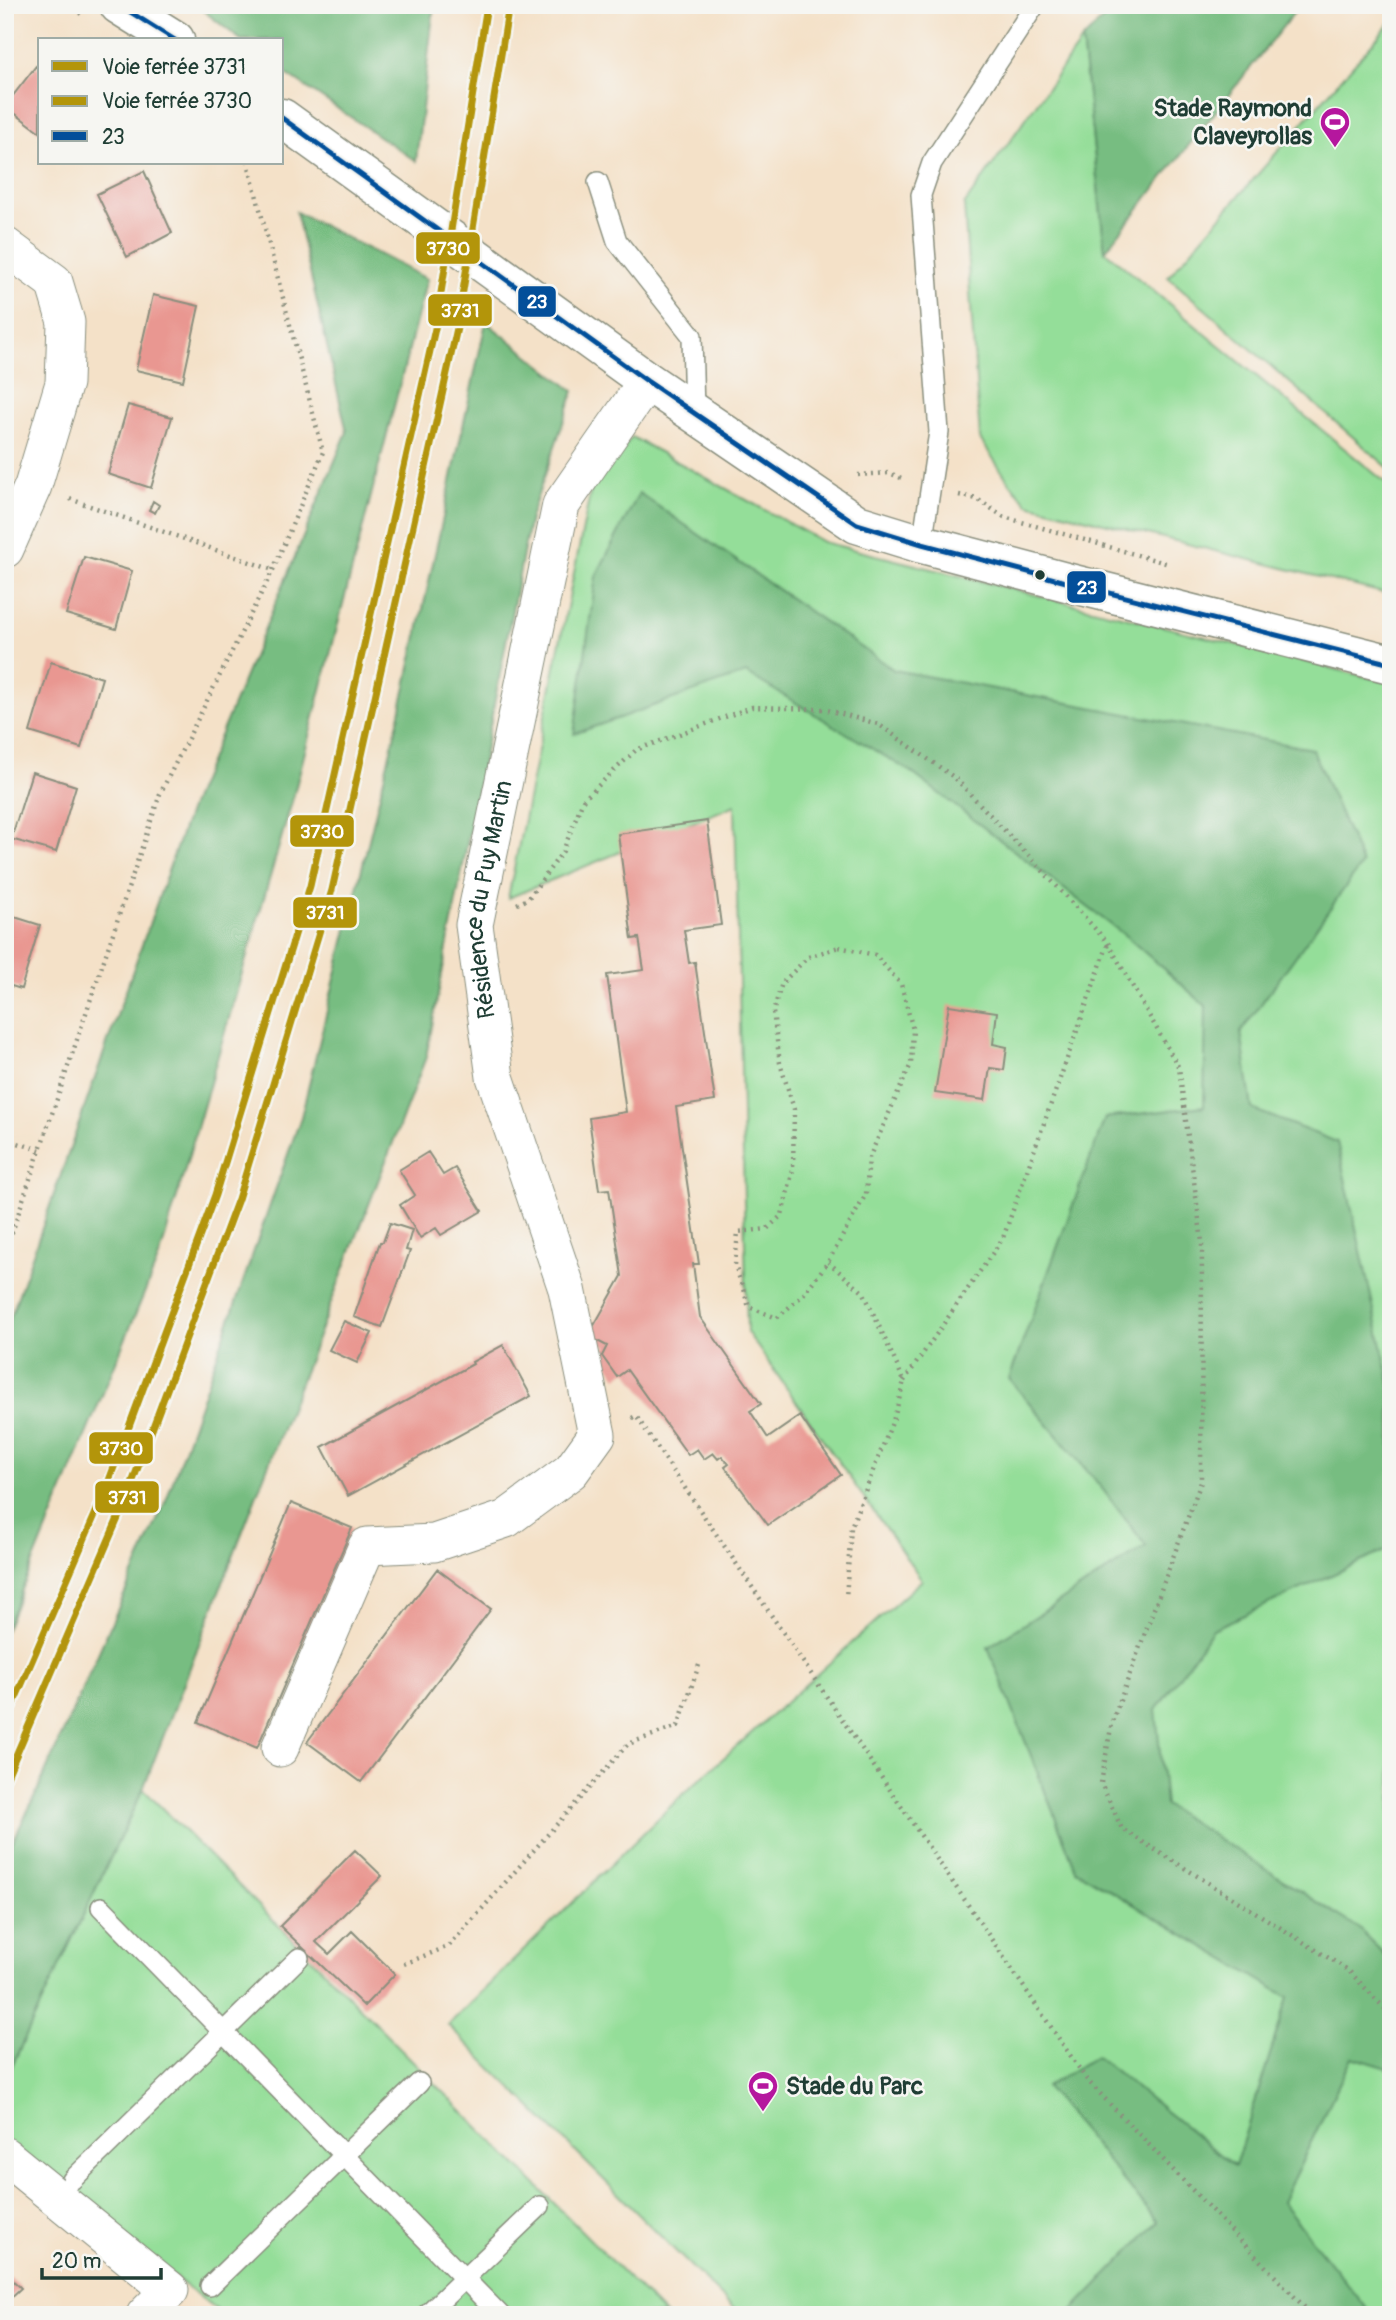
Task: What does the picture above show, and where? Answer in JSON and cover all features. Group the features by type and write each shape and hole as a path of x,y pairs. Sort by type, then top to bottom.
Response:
{"street":[{"path":"119,5 172,38"},
{"path":"284,119 720,433 857,524 922,544 1391,664"},
{"path":"5,246 54,282 66,322 64,383 33,486 5,549"},
{"name":"Résidence du Puy Martin","path":"597,1435 567,1289 495,1077 474,925 561,505 647,381"},
{"path":"280,1748 367,1546 434,1543 506,1519 571,1471 597,1435"},
{"path":"5,2156 170,2290 145,2315"}],"lane":[{"path":"922,544 939,432 921,195 932,163 1035,5"},
{"path":"598,182 617,242 692,336 694,412"},
{"path":"101,1907 500,2315"},
{"path":"72,2180 299,1958"},
{"path":"209,2287 419,2083"},
{"path":"426,2315 540,2206"}],"path":[{"path":"5,1253 160,794 273,570 323,452 248,164"},
{"path":"33,486 273,570"},
{"path":"474,925 528,899 563,851 583,800 636,750 752,708 824,709 878,724 955,778 1108,943 1179,1068 1202,1242 1201,1482 1112,1722 1101,1783 1122,1829 1348,1970 1391,2015"},
{"path":"846,1598 851,1527 895,1415 904,1381 1003,1238 1108,943"},
{"path":"839,947 875,955 901,984 912,1041 911,1064 869,1158 866,1194 828,1262 803,1295 777,1318 749,1307 735,1265 738,1233 767,1229 782,1214 793,1170 794,1109 780,1063 773,1012 782,983 808,957 839,947"},
{"path":"5,1139 40,1150"},
{"path":"828,1262 864,1293 904,1381"},
{"path":"597,1435 636,1416 1087,2080 1312,2315"},
{"path":"404,1964 449,1946 628,1744 678,1726 700,1662"}],"green space":[{"path":"196,5 434,5 416,161 284,72 284,38 238,38"},
{"path":"1117,5 1300,5 1105,251 1082,40"},
{"name":"Stade Raymond Claveyrollas","path":"1391,22 1391,470 1168,277"},
{"path":"1082,40 1105,251 1391,487 1391,595 1028,504 1009,482 980,439 964,205"},
{"path":"296,212 427,279 293,798 160,1255 5,1631 5,1333 192,803 347,432"},
{"path":"486,322 574,391 530,518 426,1057 143,1789 5,2080 5,1857 35,1796 167,1498 301,1117 400,713"},
{"path":"632,437 823,542 1391,683 1391,2315 740,2315 448,2025 679,1798 922,1580 747,1332 735,805 508,898 591,489"},
{"path":"639,493 894,670 1312,749 1362,864 1241,1032 1252,1109 1337,1142 1391,1387 1391,1548 1213,1629 1156,1710 1165,1805 1357,1927 1391,1961 1391,2069 1352,2057 1282,2202 1372,2315 1068,2315 1158,2222 1046,2087 1096,2056 1235,2166 1288,1997 1076,1870 988,1647 1146,1546 1100,1486 1009,1379 1105,1118 1204,1106 1206,1006 1127,937 911,772 746,673 574,734 596,576"},
{"path":"143,1789 665,2315 223,2315 5,2143 5,2080"}],"building":[{"path":"36,66 38,68 38,131 5,106"},
{"path":"144,171 172,233 127,257 97,194"},
{"path":"153,295 199,306 183,381 136,370"},
{"path":"128,405 172,417 151,488 108,474"},
{"path":"153,501 159,505 155,513 149,510"},
{"path":"84,557 132,571 116,629 66,614"},
{"path":"51,662 102,678 81,748 30,732"},
{"path":"32,772 76,786 56,852 11,839"},
{"path":"707,821 721,925 684,930 689,963 695,962 715,1101 676,1107 699,1264 693,1264 700,1317 761,1404 750,1411 768,1438 800,1416 841,1475 768,1525 725,1467 729,1464 722,1456 718,1459 713,1453 704,1459 697,1449 688,1455 627,1370 617,1377 602,1356 607,1346 588,1336 622,1276 609,1189 599,1190 589,1118 626,1112 607,975 644,970 639,938 632,939 618,834"},
{"path":"5,914 40,925 21,989 5,984"},
{"path":"949,1005 997,1012 993,1044 1007,1047 1004,1070 990,1068 985,1100 935,1093"},
{"path":"428,1152 443,1175 455,1168 482,1211 441,1235 436,1228 420,1238 400,1205 415,1195 399,1170"},
{"path":"390,1223 412,1230 406,1250 410,1251 382,1327 354,1317 380,1242 383,1242"},
{"path":"344,1321 372,1333 357,1363 329,1350"},
{"path":"503,1345 531,1396 348,1496 322,1447"},
{"path":"291,1503 352,1528 257,1748 198,1722"},
{"path":"437,1569 491,1609 361,1782 307,1742"},
{"path":"355,1850 382,1876 316,1942 329,1954 352,1931 395,1974 364,2006 280,1926"},
{"path":"5,2273 21,2288 5,2303"}],"rail line":[{"name":"3730","path":"5,1723 104,1494 215,1195 310,886 436,324 487,5"},
{"name":"3731","path":"5,1781 125,1502 238,1199 332,890 457,328 509,5"}],"transit line":[{"name":"23","path":"119,5 172,38"},
{"name":"23","path":"284,119 647,381 857,524 1070,583 1391,664"}],"place":[{"name":"Stade Raymond Claveyrollas","path":"1335,149"},
{"name":"Stade du Parc","path":"763,2113"}]}
